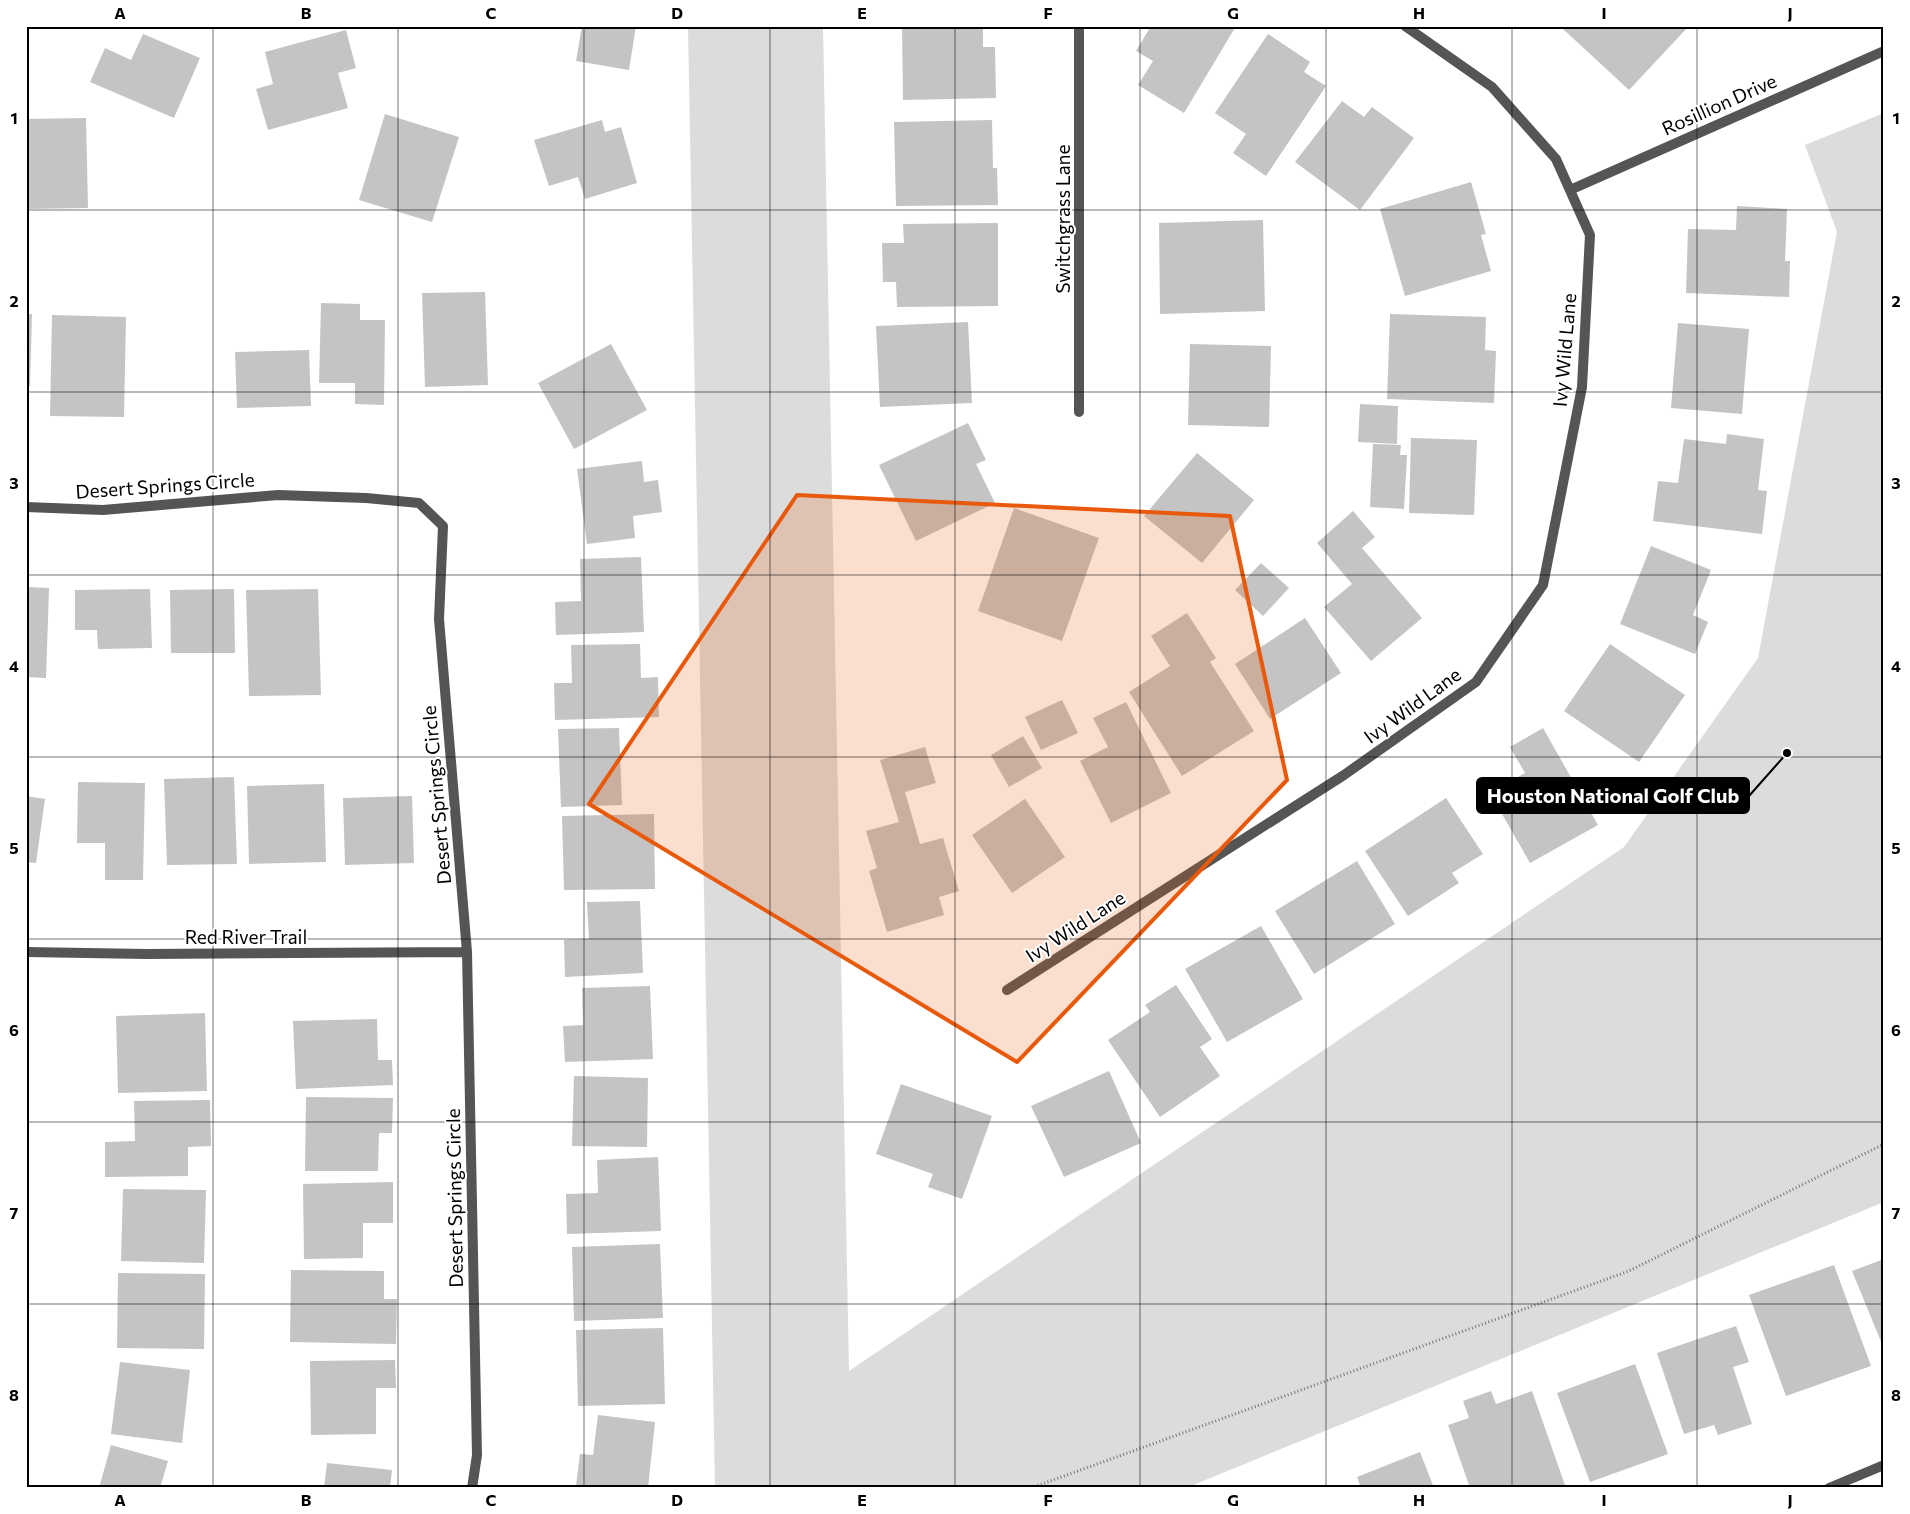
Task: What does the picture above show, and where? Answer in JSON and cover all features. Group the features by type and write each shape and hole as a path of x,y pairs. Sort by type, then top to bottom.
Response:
{"street":[{"name":"Switchgrass Lane","path":"1080,26 1080,412"},
{"name":"Ivy Wild Lane","path":"1007,990 1344,775 1476,682 1543,585 1580,396 1590,235 1556,159 1492,87 1405,26"},
{"name":"Rosillion Drive","path":"1570,190 1884,51"},
{"name":"Desert Springs Circle","path":"26,507 102,510 278,495 366,498 419,503 443,526 439,619 466,952 477,1455 472,1488"},
{"name":"Red River Trail","path":"26,952 147,954 466,952"},
{"path":"1829,1488 1884,1465"}],"path":[{"path":"1030,1488 1629,1271 1884,1144"}],"highlighted area":[{"path":"797,495 1230,516 1287,780 1017,1062 589,804"}],"shaded area":[{"path":"688,26 823,26 849,1371 1624,847 1758,658 1837,232 1805,145 1884,113 1884,1202 1186,1488 715,1488"}],"building":[{"path":"582,26 636,26 629,70 576,61"},
{"path":"902,26 983,26 983,47 995,47 996,98 903,100"},
{"path":"1151,26 1236,26 1184,113 1138,85 1153,61 1136,51"},
{"path":"1566,26 1689,26 1629,90 1563,29"},
{"path":"346,30 356,68 338,73 348,108 268,130 256,89 273,84 265,52"},
{"path":"143,34 200,58 174,118 90,82 105,48 131,60"},
{"path":"1268,34 1310,62 1304,72 1326,86 1266,176 1233,153 1246,134 1215,113"},
{"path":"1342,101 1364,117 1372,107 1414,138 1360,210 1295,162"},
{"path":"385,114 459,137 432,222 359,200"},
{"path":"86,118 88,208 26,209 26,119"},
{"path":"602,120 605,132 621,127 637,183 585,199 578,177 549,186 534,140"},
{"path":"992,120 993,168 997,168 998,205 896,206 894,122"},
{"path":"1471,182 1486,234 1481,235 1491,271 1405,296 1380,209"},
{"path":"1737,206 1787,209 1785,261 1790,261 1789,297 1686,293 1688,229 1736,230"},
{"path":"1263,220 1265,311 1160,314 1159,223"},
{"path":"998,223 998,306 897,307 896,282 883,282 882,243 904,243 903,224"},
{"path":"485,292 488,385 425,387 422,293"},
{"path":"321,303 360,304 360,320 385,320 384,405 355,404 355,383 319,383"},
{"path":"26,314 32,314 30,386 26,386"},
{"path":"1390,314 1486,317 1485,350 1496,351 1494,403 1387,399"},
{"path":"52,315 126,317 124,417 50,416"},
{"path":"968,322 972,403 880,407 876,326"},
{"path":"1678,323 1749,329 1742,414 1671,408"},
{"path":"611,344 647,410 574,449 538,383"},
{"path":"1190,344 1271,346 1269,427 1188,425"},
{"path":"309,350 311,406 237,408 235,352"},
{"path":"1360,404 1398,406 1397,444 1358,442"},
{"path":"968,423 986,460 976,464 995,503 916,541 879,465"},
{"path":"1727,434 1764,439 1758,490 1767,491 1762,534 1653,521 1658,481 1678,483 1684,439 1726,444"},
{"path":"1411,438 1477,440 1474,515 1409,513"},
{"path":"1373,444 1401,445 1400,455 1407,455 1404,509 1370,507"},
{"path":"1197,453 1254,500 1202,563 1144,516"},
{"path":"642,461 644,482 658,480 662,512 633,516 635,538 587,544 577,469"},
{"path":"1014,508 1099,538 1062,641 978,611"},
{"path":"1353,511 1375,537 1362,548 1422,618 1371,661 1324,607 1352,584 1317,543"},
{"path":"1651,546 1711,570 1693,615 1708,622 1695,654 1620,624"},
{"path":"641,557 644,632 556,635 555,602 581,601 580,559"},
{"path":"1261,563 1289,588 1263,616 1235,590"},
{"path":"26,587 49,588 46,678 26,677"},
{"path":"150,589 152,648 98,649 97,630 75,630 75,590"},
{"path":"234,589 235,653 171,653 170,590"},
{"path":"318,589 321,695 249,696 246,590"},
{"path":"1187,613 1216,658 1210,662 1254,731 1182,776 1129,692 1170,666 1151,636"},
{"path":"1305,618 1341,673 1270,719 1235,664"},
{"path":"640,644 641,678 658,677 659,717 555,720 554,683 572,683 571,645"},
{"path":"1610,644 1685,695 1639,762 1564,711"},
{"path":"1062,700 1078,733 1041,750 1025,717"},
{"path":"1126,702 1171,793 1111,823 1080,761 1108,747 1093,718"},
{"path":"619,728 622,805 561,807 558,729"},
{"path":"1543,728 1598,825 1530,863 1490,793 1525,773 1510,747"},
{"path":"1023,736 1042,768 1009,787 991,755"},
{"path":"925,747 936,783 905,792 920,844 943,838 959,891 939,897 944,915 887,932 869,871 877,868 866,831 899,822 880,760"},
{"path":"234,777 237,864 167,865 164,779"},
{"path":"78,782 145,783 143,880 105,880 105,843 77,843"},
{"path":"324,784 326,862 249,864 247,786"},
{"path":"26,796 45,799 36,863 26,862"},
{"path":"412,796 414,863 345,865 343,798"},
{"path":"1446,798 1483,854 1452,873 1459,883 1408,916 1365,851"},
{"path":"1025,799 1065,857 1012,893 972,835"},
{"path":"654,814 655,889 564,890 562,816"},
{"path":"1357,861 1395,924 1314,974 1275,911"},
{"path":"640,901 643,973 565,977 564,940 589,939 587,902"},
{"path":"1261,926 1303,999 1227,1042 1185,969"},
{"path":"1176,985 1212,1039 1200,1047 1220,1076 1160,1117 1108,1040 1150,1012 1145,1005"},
{"path":"650,986 653,1059 565,1062 563,1026 583,1025 582,988"},
{"path":"205,1013 207,1091 118,1093 116,1016"},
{"path":"377,1019 378,1060 392,1060 393,1085 296,1089 293,1021"},
{"path":"1109,1071 1141,1143 1064,1177 1031,1106"},
{"path":"574,1076 648,1078 647,1147 572,1146"},
{"path":"901,1084 992,1116 962,1199 928,1187 933,1174 876,1154"},
{"path":"306,1097 393,1098 392,1133 379,1133 378,1171 305,1171"},
{"path":"210,1100 211,1146 188,1147 188,1176 105,1177 105,1142 135,1141 134,1101"},
{"path":"658,1157 661,1231 567,1234 566,1194 598,1193 597,1160"},
{"path":"393,1182 393,1223 363,1223 363,1258 304,1259 303,1184"},
{"path":"123,1189 206,1190 204,1263 121,1261"},
{"path":"660,1244 663,1318 574,1321 572,1247"},
{"path":"1884,1259 1884,1349 1852,1271"},
{"path":"1834,1265 1871,1366 1786,1396 1749,1295"},
{"path":"291,1270 384,1271 384,1299 397,1299 396,1344 290,1342"},
{"path":"118,1273 205,1274 204,1349 117,1348"},
{"path":"1736,1326 1749,1362 1733,1367 1752,1424 1718,1435 1714,1425 1684,1434 1657,1353"},
{"path":"663,1328 665,1404 578,1406 576,1330"},
{"path":"395,1360 396,1388 376,1388 376,1434 311,1435 310,1361"},
{"path":"120,1362 190,1370 182,1443 111,1434"},
{"path":"1635,1364 1668,1454 1590,1482 1557,1393"},
{"path":"1491,1391 1496,1404 1532,1391 1566,1488 1470,1488 1448,1425 1469,1418 1463,1401"},
{"path":"598,1415 655,1422 648,1488 576,1486 580,1454 593,1455"},
{"path":"111,1445 168,1461 160,1488 99,1488"},
{"path":"1420,1452 1434,1488 1361,1488 1357,1477"},
{"path":"327,1463 392,1470 390,1488 324,1488"}],"place":[{"name":"Houston National Golf Club","path":"1787,753"}]}
